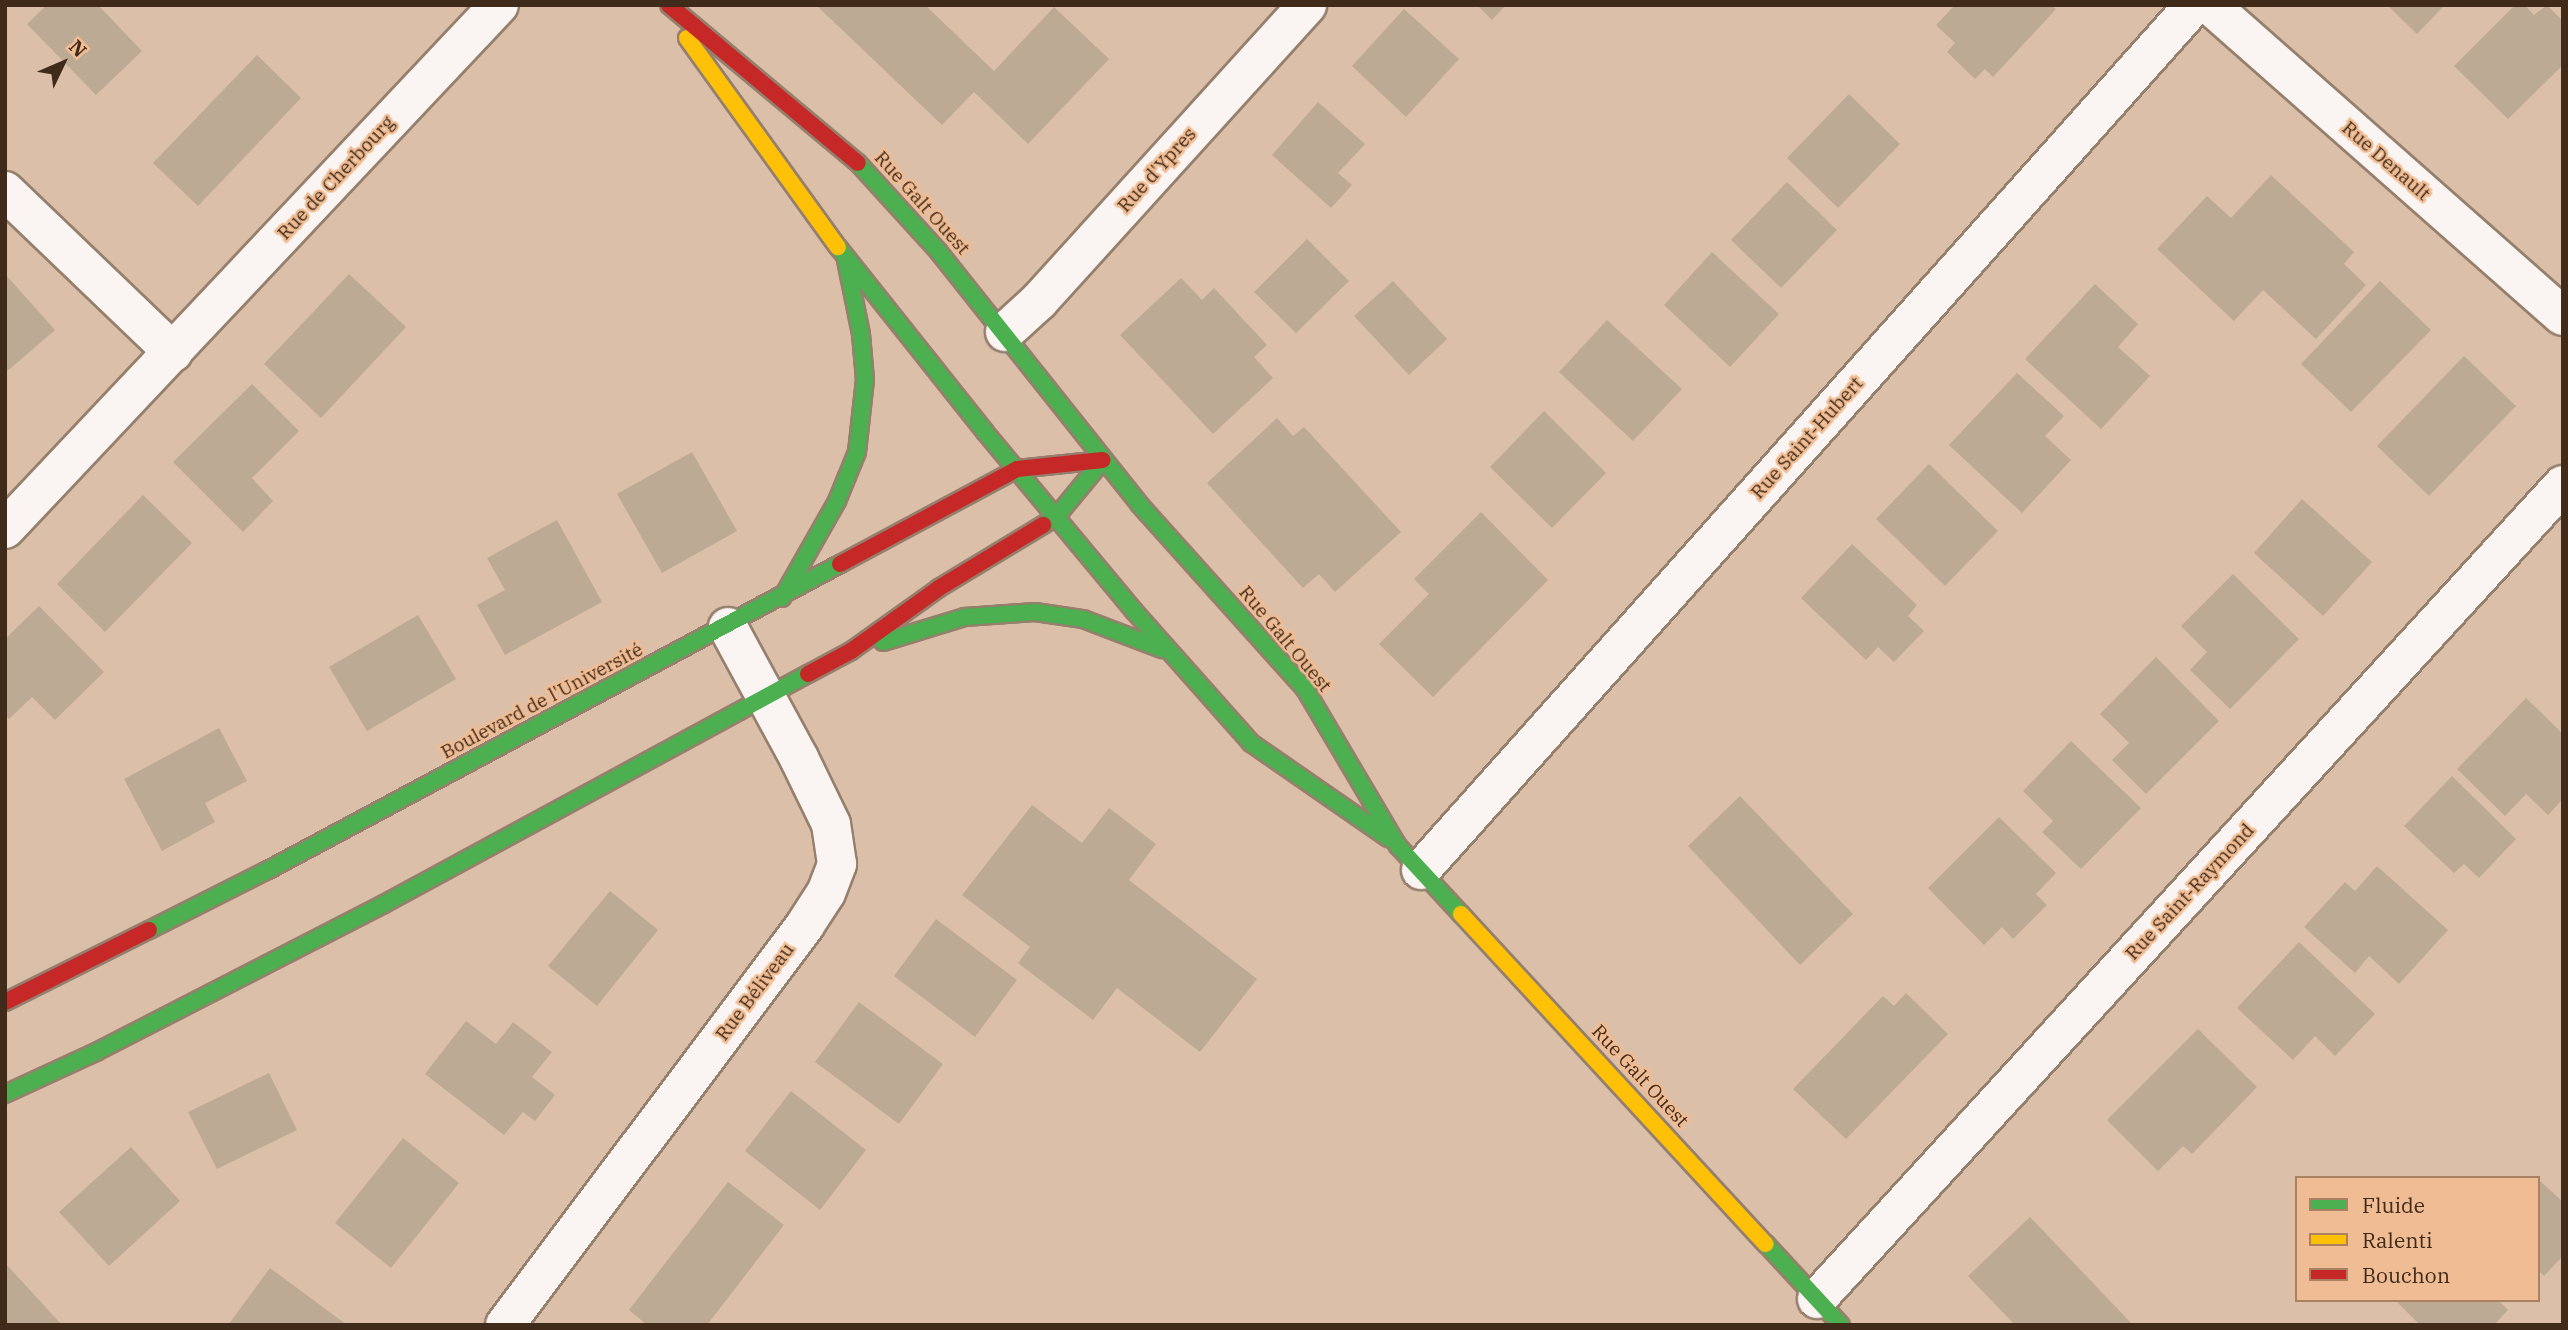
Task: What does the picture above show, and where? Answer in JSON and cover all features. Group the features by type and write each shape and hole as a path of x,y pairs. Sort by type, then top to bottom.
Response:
{"main road":[{"name":"Rue Galt Ouest","path":"667,5 808,209 1056,517 1171,653 1251,743 1409,858"},
{"name":"Rue Galt Ouest","path":"667,5 853,158 938,251 1005,332 1103,460 1305,689 1409,858 1829,1312"},
{"path":"782,598 837,501 857,452 865,380 861,334 845,255"},
{"path":"5,1094 218,990 767,699 851,651 939,588 1056,517 1103,460"},
{"name":"Boulevard de l'Université","path":"5,1002 268,870 728,627 1017,469 1103,460"},
{"path":"851,651 965,617 1035,612 1083,619 1134,636 1171,653"}],"street":[{"name":"Rue de Cherbourg","path":"5,529 499,5"},
{"name":"Rue d'Ypres","path":"1005,332 1039,301 1307,5"},
{"name":"Rue Saint-Hubert","path":"1409,858 2194,5"},
{"name":"Rue Denault","path":"2210,5 2563,316"},
{"path":"5,191 173,352"},
{"name":"Rue Saint-Raymond","path":"1829,1312 2563,485"},
{"name":"Rue Béliveau","path":"505,1325 826,893 836,864 831,824 728,627"}],"building":[{"path":"47,5 98,5 142,51 96,95 27,24"},
{"path":"816,5 925,5 994,71 1054,7 1109,59 1028,144 974,92 942,125"},
{"path":"1477,5 1506,5 1492,20"},
{"path":"1955,5 2051,5 2056,9 1993,77 1985,69 1975,79 1947,52 1955,43 1936,25"},
{"path":"2387,5 2445,5 2417,34"},
{"path":"2515,5 2525,5 2534,15 2547,5 2563,21 2563,65 2508,119 2454,66"},
{"path":"1404,9 1459,59 1406,117 1352,66"},
{"path":"257,55 301,98 198,206 153,163"},
{"path":"1849,94 1900,144 1838,208 1787,158"},
{"path":"1318,102 1365,144 1338,173 1352,185 1331,208 1272,155"},
{"path":"2271,175 2354,252 2344,264 2366,285 2316,339 2263,290 2234,321 2157,249 2207,196 2231,218"},
{"path":"1787,182 1837,230 1781,288 1731,240"},
{"path":"1307,239 1349,281 1296,333 1254,292"},
{"path":"1712,252 1779,314 1730,367 1664,305"},
{"path":"5,274 55,330 5,373"},
{"path":"349,274 406,327 321,418 264,364"},
{"path":"1181,278 1202,300 1214,288 1267,345 1254,357 1273,378 1213,434 1120,335"},
{"path":"1393,281 1447,339 1409,375 1354,316"},
{"path":"2380,281 2431,330 2351,412 2301,364"},
{"path":"2095,284 2138,324 2118,347 2150,376 2101,429 2025,359"},
{"path":"1607,320 1682,389 1633,441 1559,372"},
{"path":"2464,356 2516,406 2429,496 2377,446"},
{"path":"2017,373 2064,416 2045,436 2071,460 2022,513 1949,445"},
{"path":"252,384 299,431 252,478 273,501 243,532 173,462"},
{"path":"1544,411 1606,473 1552,528 1490,467"},
{"path":"1277,418 1293,436 1304,427 1401,532 1335,592 1319,574 1303,588 1207,483"},
{"path":"692,452 737,531 662,573 617,494"},
{"path":"1929,464 1998,531 1945,586 1876,519"},
{"path":"143,495 192,543 105,632 57,584"},
{"path":"2302,499 2372,562 2323,616 2254,553"},
{"path":"1481,512 1548,580 1433,697 1379,644 1429,594 1414,579"},
{"path":"557,520 602,602 505,655 477,605 505,590 487,558"},
{"path":"1852,544 1917,605 1908,616 1924,631 1894,662 1878,647 1866,660 1801,598"},
{"path":"2233,574 2299,639 2230,709 2190,670 2207,652 2181,626"},
{"path":"39,606 104,672 55,720 32,697 9,719 5,715 5,639"},
{"path":"418,615 456,679 367,731 329,667"},
{"path":"2156,657 2219,721 2146,794 2112,760 2129,743 2100,714"},
{"path":"2526,698 2563,734 2563,799 2548,815 2526,794 2505,816 2457,769"},
{"path":"219,728 247,781 205,803 215,822 162,851 124,779"},
{"path":"2071,741 2141,808 2081,869 2042,832 2053,821 2023,791"},
{"path":"2452,776 2516,839 2479,878 2464,864 2454,873 2404,826"},
{"path":"1740,796 1853,914 1800,965 1688,846"},
{"path":"1032,805 1082,843 1109,808 1156,844 1129,880 1257,979 1200,1052 1117,988 1093,1020 1018,963 1030,947 962,895"},
{"path":"1999,817 2056,873 2036,894 2047,905 2013,939 2002,927 1984,945 1928,888"},
{"path":"2377,866 2448,930 2399,984 2369,956 2355,973 2304,927 2345,882 2355,891"},
{"path":"610,891 658,930 597,1006 548,966"},
{"path":"936,919 1017,980 975,1037 894,976"},
{"path":"2299,942 2375,1014 2335,1056 2315,1036 2293,1060 2237,1008"},
{"path":"1906,993 1948,1034 1846,1139 1793,1089 1883,996 1894,1006"},
{"path":"859,1002 943,1064 899,1124 815,1062"},
{"path":"466,1021 496,1044 513,1022 552,1052 532,1077 555,1095 535,1121 523,1112 504,1135 425,1074"},
{"path":"2198,1029 2257,1087 2192,1154 2183,1146 2158,1171 2107,1120"},
{"path":"269,1073 297,1130 217,1169 188,1112"},
{"path":"791,1091 866,1150 820,1210 745,1151"},
{"path":"403,1138 459,1183 391,1268 335,1223"},
{"path":"131,1147 180,1201 109,1266 59,1212"},
{"path":"2540,1181 2563,1202 2563,1256 2544,1276 2540,1272"},
{"path":"728,1182 784,1225 707,1325 647,1325 629,1310"},
{"path":"2030,1217 2133,1325 2015,1325 1968,1276"},
{"path":"5,1263 62,1325 5,1325"},
{"path":"270,1268 347,1325 228,1325"},
{"path":"2397,1302 2500,1302 2508,1310 2494,1325 2420,1325"}],"traffic: fast":[{"path":"858,163 938,251 1140,505 1305,689 1398,846 1461,914"},
{"path":"838,247 985,432 1134,611 1251,743 1388,838"},
{"path":"782,598 837,501 857,452 865,380 861,334 846,260"},
{"path":"1043,525 1056,517 1103,460"},
{"path":"149,930 268,870 840,564"},
{"path":"883,642 965,617 1035,612 1083,619 1162,649"},
{"path":"5,1094 96,1052 384,904 808,674"},
{"path":"1766,1244 1841,1325"}],"traffic: slow":[{"path":"687,38 838,247"},
{"path":"1461,914 1766,1244"}],"traffic: jam":[{"path":"669,5 858,163"},
{"path":"840,564 1017,469 1103,460"},
{"path":"808,674 851,651 939,588 1043,525"},
{"path":"5,1002 149,930"}]}
